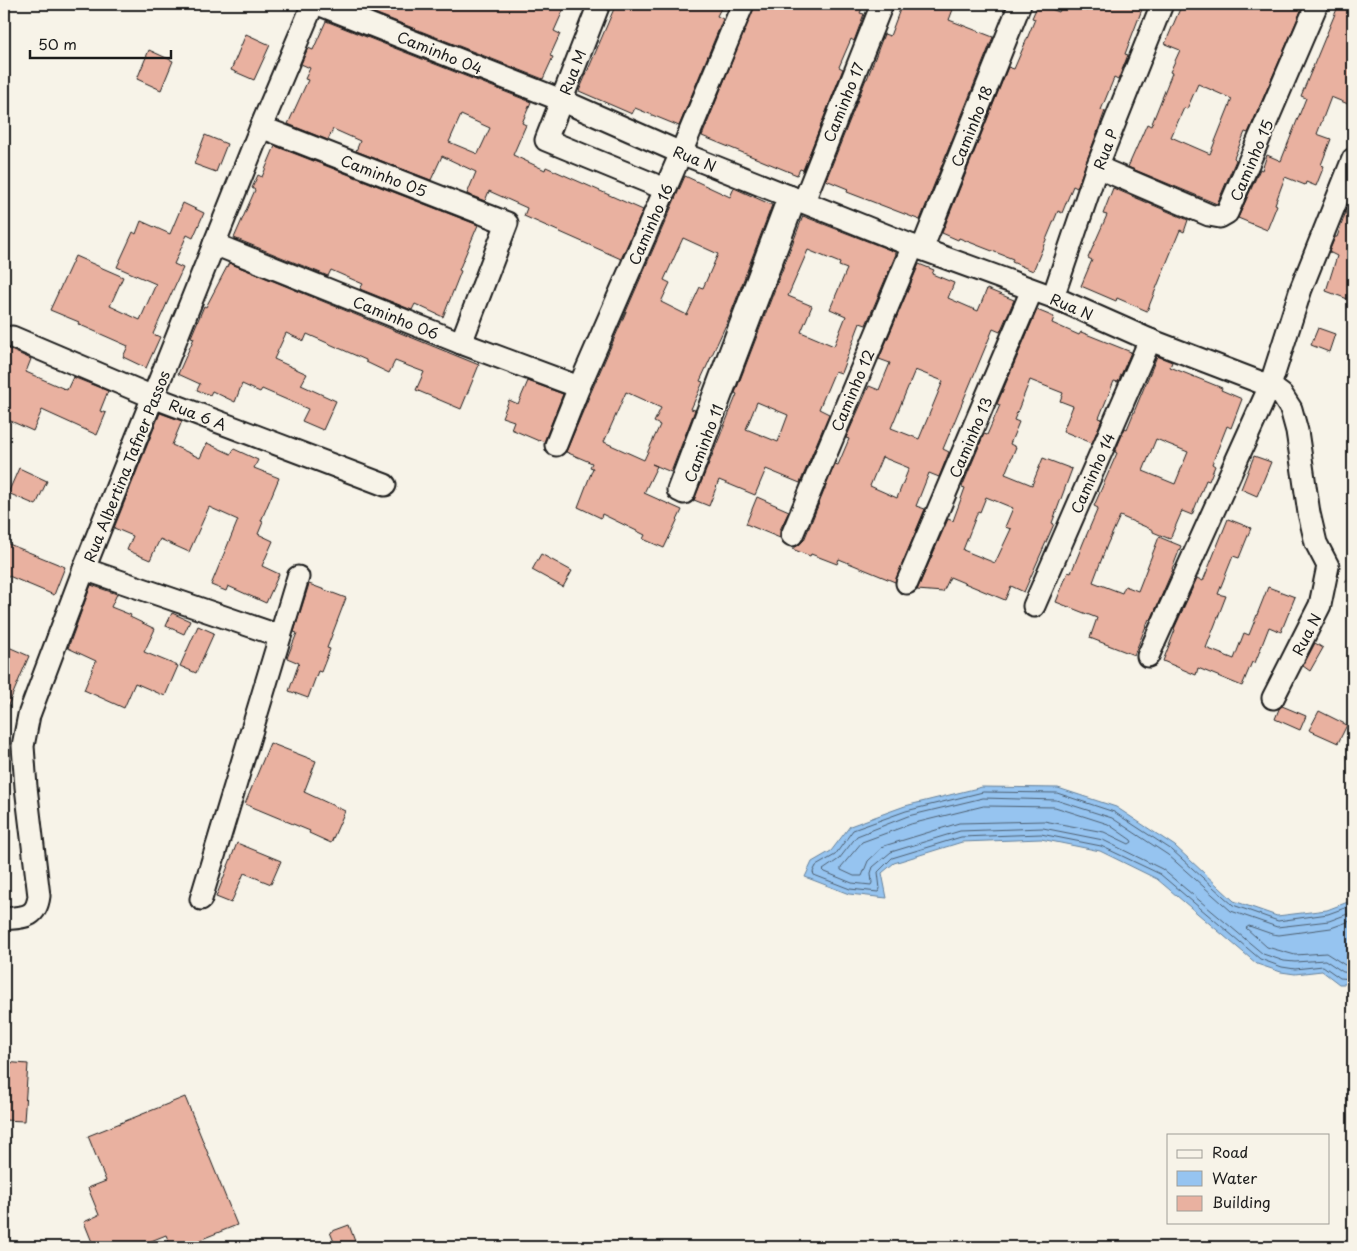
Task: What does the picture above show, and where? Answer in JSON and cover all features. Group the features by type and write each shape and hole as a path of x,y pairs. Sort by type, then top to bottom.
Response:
{"street":[{"name":"Rua Albertina Tafner Passos","path":"4,918 25,917 32,914 38,903 37,869 26,787 23,746 29,715 84,569 261,127 313,4"},
{"name":"Caminho 04","path":"318,4 561,100"},
{"name":"Rua M","path":"599,4 546,140 665,189"},
{"name":"Caminho 16","path":"556,445 578,387 681,153 743,4"},
{"name":"Caminho 17","path":"799,200 882,4"},
{"name":"Caminho 18","path":"917,247 1020,4"},
{"name":"Rua P","path":"1053,297 1097,167 1162,4"},
{"name":"Caminho 15","path":"1097,167 1209,215 1220,217 1228,213 1317,4"},
{"name":"Rua N","path":"561,100 681,153 917,247 1053,297 1150,340 1270,386 1282,395 1291,409 1297,431 1309,512 1316,543 1328,566 1320,605 1273,698"},
{"name":"Caminho 05","path":"261,127 507,223 461,343"},
{"path":"1148,656 1270,386 1301,289 1353,159"},
{"name":"Caminho 11","path":"789,196 799,200 684,493 678,490 789,196"},
{"name":"Caminho 06","path":"214,244 461,343 578,387"},
{"name":"Caminho 12","path":"792,535 917,247"},
{"name":"Caminho 13","path":"907,583 1032,290"},
{"name":"Rua 6 A","path":"12,337 153,397 386,485"},
{"name":"Caminho 14","path":"1034,606 1150,340"},
{"path":"84,569 280,636"},
{"path":"201,898 298,577"}],"water":[{"path":"982,787 1058,788 1116,807 1175,846 1234,901 1277,916 1327,910 1353,900 1353,984 1339,984 1322,971 1295,974 1281,972 1257,964 1157,879 1100,851 1041,839 962,842 894,863 882,873 887,898 849,894 805,877 812,862 831,851 850,826 905,806"}],"building":[{"path":"369,4 566,4 554,31 560,34 550,56 553,57 543,79 367,10"},
{"path":"616,4 723,4 717,16 723,19 679,126 635,108 632,114 579,91"},
{"path":"755,4 864,4 860,13 864,14 854,41 851,39 839,67 843,69 803,170 800,169 797,175 702,136"},
{"path":"902,4 955,4 949,20 993,37 920,220 847,192 848,189 826,180 884,34 890,36"},
{"path":"1038,4 1059,12 1063,4 1070,4 1087,11 1090,4 1144,4 1125,54 1128,55 1118,80 1114,78 1101,110 1105,111 1077,188 1073,186 1062,213 1058,211 1033,271 1012,262 1013,259 942,233 1008,67 1014,69 1035,19 1032,18"},
{"path":"1182,4 1304,4 1248,133 1245,132 1234,158 1236,160 1217,204 1128,167 1147,124 1151,126 1180,50 1165,44","holes":["1198,84 1232,99 1210,154 1171,137 1184,108 1187,109"]},
{"path":"1339,4 1353,4 1353,91 1348,104 1331,97 1317,134 1331,139 1321,165 1324,166 1316,186 1306,182 1305,185 1285,177 1267,230 1238,218 1260,169 1262,170 1267,155 1281,161 1306,98 1301,96"},
{"path":"326,21 531,102 522,123 526,125 513,155 545,170 546,167 643,210 621,259 524,216 527,208 489,191 485,201 467,194 476,172 442,156 431,180 356,151 360,141 333,129 328,140 288,124 308,80 305,79 310,68 301,64 308,48 313,50","holes":["461,115 490,128 478,154 449,142"]},
{"path":"246,34 270,45 254,80 231,70"},
{"path":"149,50 173,61 161,90 137,79"},
{"path":"205,135 227,144 216,172 194,164"},
{"path":"275,146 478,225 459,270 461,271 443,317 415,304 412,310 360,289 363,284 331,270 328,276 234,238 255,190 252,188 258,175 262,177"},
{"path":"685,176 730,197 734,188 772,205 730,316 700,381 703,382 691,409 695,410 671,472 657,466 644,493 682,510 664,548 643,539 645,535 602,514 601,518 578,507 593,468 590,467 592,463 566,452","holes":["683,238 718,254 703,288 700,287 687,315 661,302 670,283 664,280","626,392 661,408 654,422 660,425 644,460 604,442"]},
{"path":"1113,188 1188,220 1184,232 1180,230 1147,311 1117,298 1116,301 1081,286 1092,260 1088,258 1107,215 1103,214"},
{"path":"1351,197 1353,198 1353,301 1326,291 1337,256 1329,252 1335,237 1337,237"},
{"path":"183,203 204,213 193,238 187,235 174,264 183,268 153,334 160,337 146,368 123,357 128,346 50,310 75,256 123,277 110,306 140,320 156,284 117,267 133,232 136,234 141,221 170,234"},
{"path":"803,216 895,252 896,254 866,325 860,323 841,373 835,371 819,409 829,414 800,483 766,469 755,495 719,480 709,506 694,500 737,394 735,393","holes":["808,250 840,263 839,266 847,269 830,309 846,316 834,346 801,332 812,306 788,296","757,402 788,415 778,442 746,429"]},
{"path":"229,263 479,365 461,409 416,390 424,372 395,361 389,373 366,362 366,360 307,334 304,341 286,333 274,359 307,374 301,385 336,401 323,430 302,421 308,409 262,389 260,392 242,384 235,402 212,391 210,395 197,390 200,384 178,374 194,338 191,337 204,306 206,307"},
{"path":"919,264 934,270 932,274 954,283 948,298 978,311 987,289 1014,300 1000,332 993,329 943,449 949,452 939,477 929,473 916,506 925,509 895,582 839,559 837,564 792,549 804,540 835,464 838,465 849,439 846,438 869,386 879,390 890,363 879,359","holes":["915,370 943,381 919,439 891,428","882,457 909,468 897,498 870,486"]},
{"path":"1037,310 1054,317 1052,323 1079,335 1081,332 1131,352 1118,382 1114,381 1099,418 1102,419 1092,443 1063,431 1073,406 1060,401 1063,393 1030,380 1014,420 1019,422 1010,444 1016,447 1005,474 1032,485 1043,458 1072,469 1052,523 1054,524 1024,592 1011,586 1005,600 950,577 943,592 917,590 948,519 953,521 965,488 962,487 984,434 987,435 1000,405 997,404","holes":["986,497 1013,508 1005,527 1011,529 995,563 963,550 978,511 980,512"]},
{"path":"1318,328 1335,334 1329,352 1311,345"},
{"path":"4,347 31,359 26,372 67,390 73,377 108,391 100,411 106,413 97,435 42,410 33,431 4,418"},
{"path":"1157,356 1172,362 1170,367 1222,388 1221,390 1242,399 1231,428 1227,426 1212,464 1215,466 1209,481 1206,480 1192,515 1182,511 1170,539 1120,516 1107,545 1093,582 1122,593 1125,586 1138,591 1159,537 1181,546 1173,569 1134,655 1090,638 1097,618 1056,602 1068,572 1071,573 1098,508 1094,506 1117,453 1115,452 1125,428 1127,429","holes":["1156,439 1188,452 1175,484 1143,471"]},
{"path":"528,381 563,394 544,442 511,429 514,421 502,417 509,400 518,404"},
{"path":"160,413 182,421 172,445 200,458 207,443 231,454 234,449 258,460 254,468 279,478 261,521 263,522 258,534 273,541 262,566 279,574 266,603 228,586 226,591 211,585 238,520 209,507 189,552 160,539 150,560 127,550 133,536 114,528"},
{"path":"1254,456 1271,462 1257,496 1241,489"},
{"path":"19,468 47,481 36,505 8,493"},
{"path":"757,497 789,511 780,530 780,538 746,524"},
{"path":"1228,519 1251,528 1239,558 1233,556 1218,594 1226,596 1206,648 1234,659 1244,633 1249,635 1268,587 1295,597 1281,632 1269,627 1255,663 1252,662 1242,686 1198,668 1196,675 1163,661 1174,629 1197,578 1203,581"},
{"path":"4,542 65,567 54,595 4,574"},
{"path":"541,554 572,571 563,587 532,570"},
{"path":"309,584 346,598 327,648 330,649 321,672 318,671 308,698 289,691 299,663 287,658 297,633 294,632"},
{"path":"91,585 117,594 111,607 131,615 130,617 155,629 144,652 178,666 165,696 135,683 124,708 84,690 96,661 68,648"},
{"path":"172,613 190,621 184,634 166,626"},
{"path":"198,626 214,633 196,673 180,666"},
{"path":"1315,643 1323,648 1310,671 1303,666"},
{"path":"4,645 29,656 4,715"},
{"path":"1282,706 1306,716 1300,730 1275,719"},
{"path":"1319,711 1347,725 1338,743 1309,730"},
{"path":"270,743 316,761 304,792 345,811 331,843 309,833 310,831 245,804"},
{"path":"237,843 281,861 271,884 244,873 231,903 216,897"},
{"path":"4,1062 28,1064 24,1121 4,1120"},
{"path":"185,1097 237,1225 182,1247 171,1247 166,1235 136,1247 94,1247 84,1222 99,1215 88,1188 106,1181 88,1136"},
{"path":"349,1225 357,1247 336,1247 330,1232"}]}
